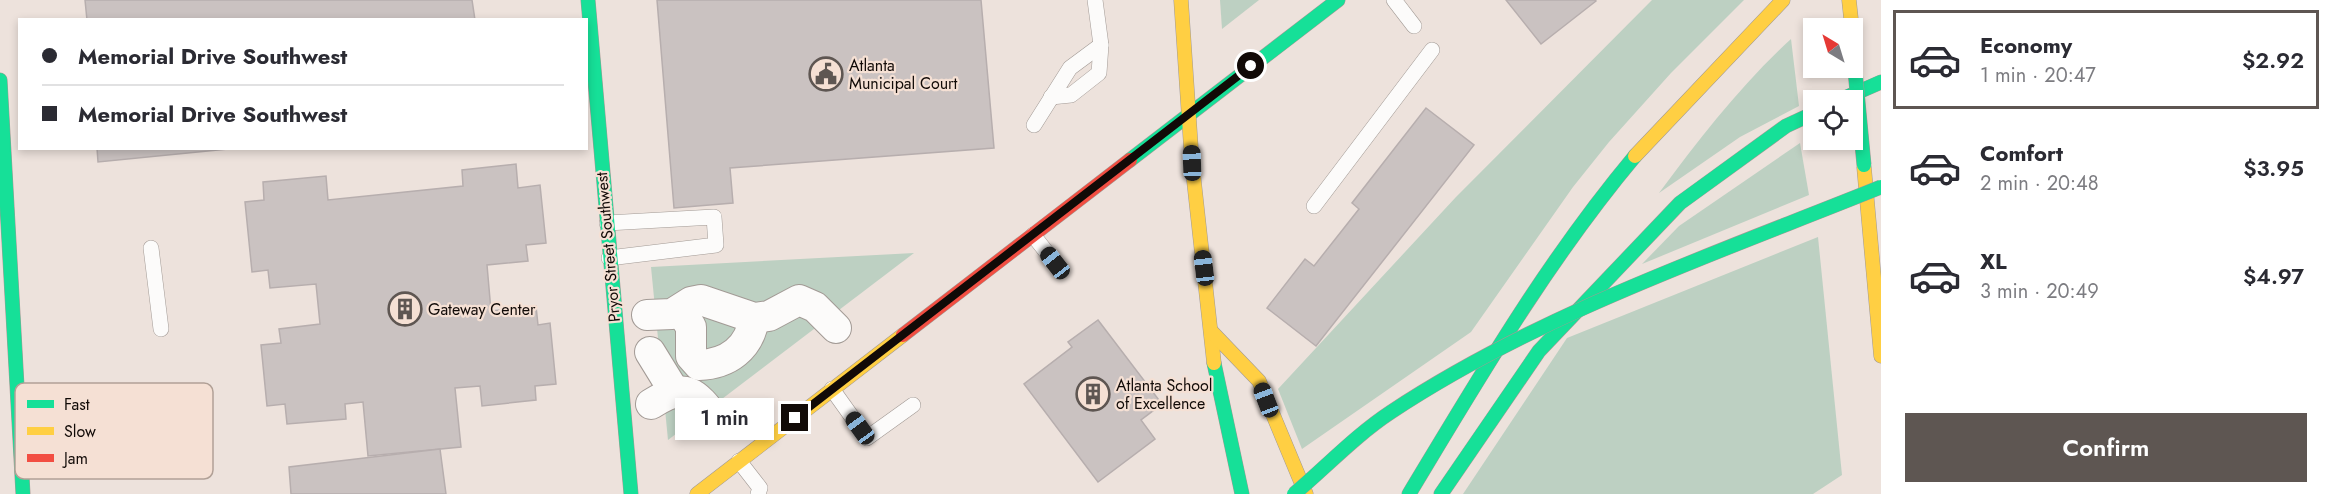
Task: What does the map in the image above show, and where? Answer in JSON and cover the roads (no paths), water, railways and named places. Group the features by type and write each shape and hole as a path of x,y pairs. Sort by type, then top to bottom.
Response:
{"main road":[{"name":"Pryor Street Southwest","path":"588,0 631,494"},
{"path":"1180,0 1192,163 1214,367 1242,494"},
{"path":"697,494 1338,0"},
{"path":"1409,494 1537,287 1588,213 1689,94 1783,0"},
{"path":"1849,0 1851,18"},
{"path":"1856,78 1881,356"},
{"path":"0,80 6,282 15,394"},
{"path":"1862,90 1881,81"},
{"path":"1441,494 1539,351 1680,203 1786,126 1803,118"},
{"path":"1293,494 1389,413 1479,358 1569,314 1881,187"},
{"path":"1211,331 1259,381 1306,494"},
{"path":"22,479 23,494"}],"street":[{"path":"647,315 672,314 681,311 691,302 701,300 754,318 769,316 799,300 815,307 836,328"},
{"path":"678,388 691,356 691,327 681,311"},
{"path":"678,388 733,355 747,342 754,318"},
{"path":"650,352 678,388 702,403 717,421"}],"lane":[{"path":"1051,97 1071,95 1099,73 1101,45 1095,0"},
{"path":"1394,0 1414,26"},
{"path":"1034,124 1071,68 1101,45"},
{"path":"1314,206 1432,50"},
{"path":"607,223 714,217 716,245 609,258"},
{"path":"1032,235 1055,263"},
{"path":"151,248 161,329"},
{"path":"832,389 867,438 913,405"},
{"path":"739,461 760,488 758,494"}],"place":[{"name":"Atlanta Municipal Court","path":"826,74"},
{"name":"Gateway Center","path":"405,309"},
{"name":"Atlanta School of Excellence","path":"1093,394"}]}
